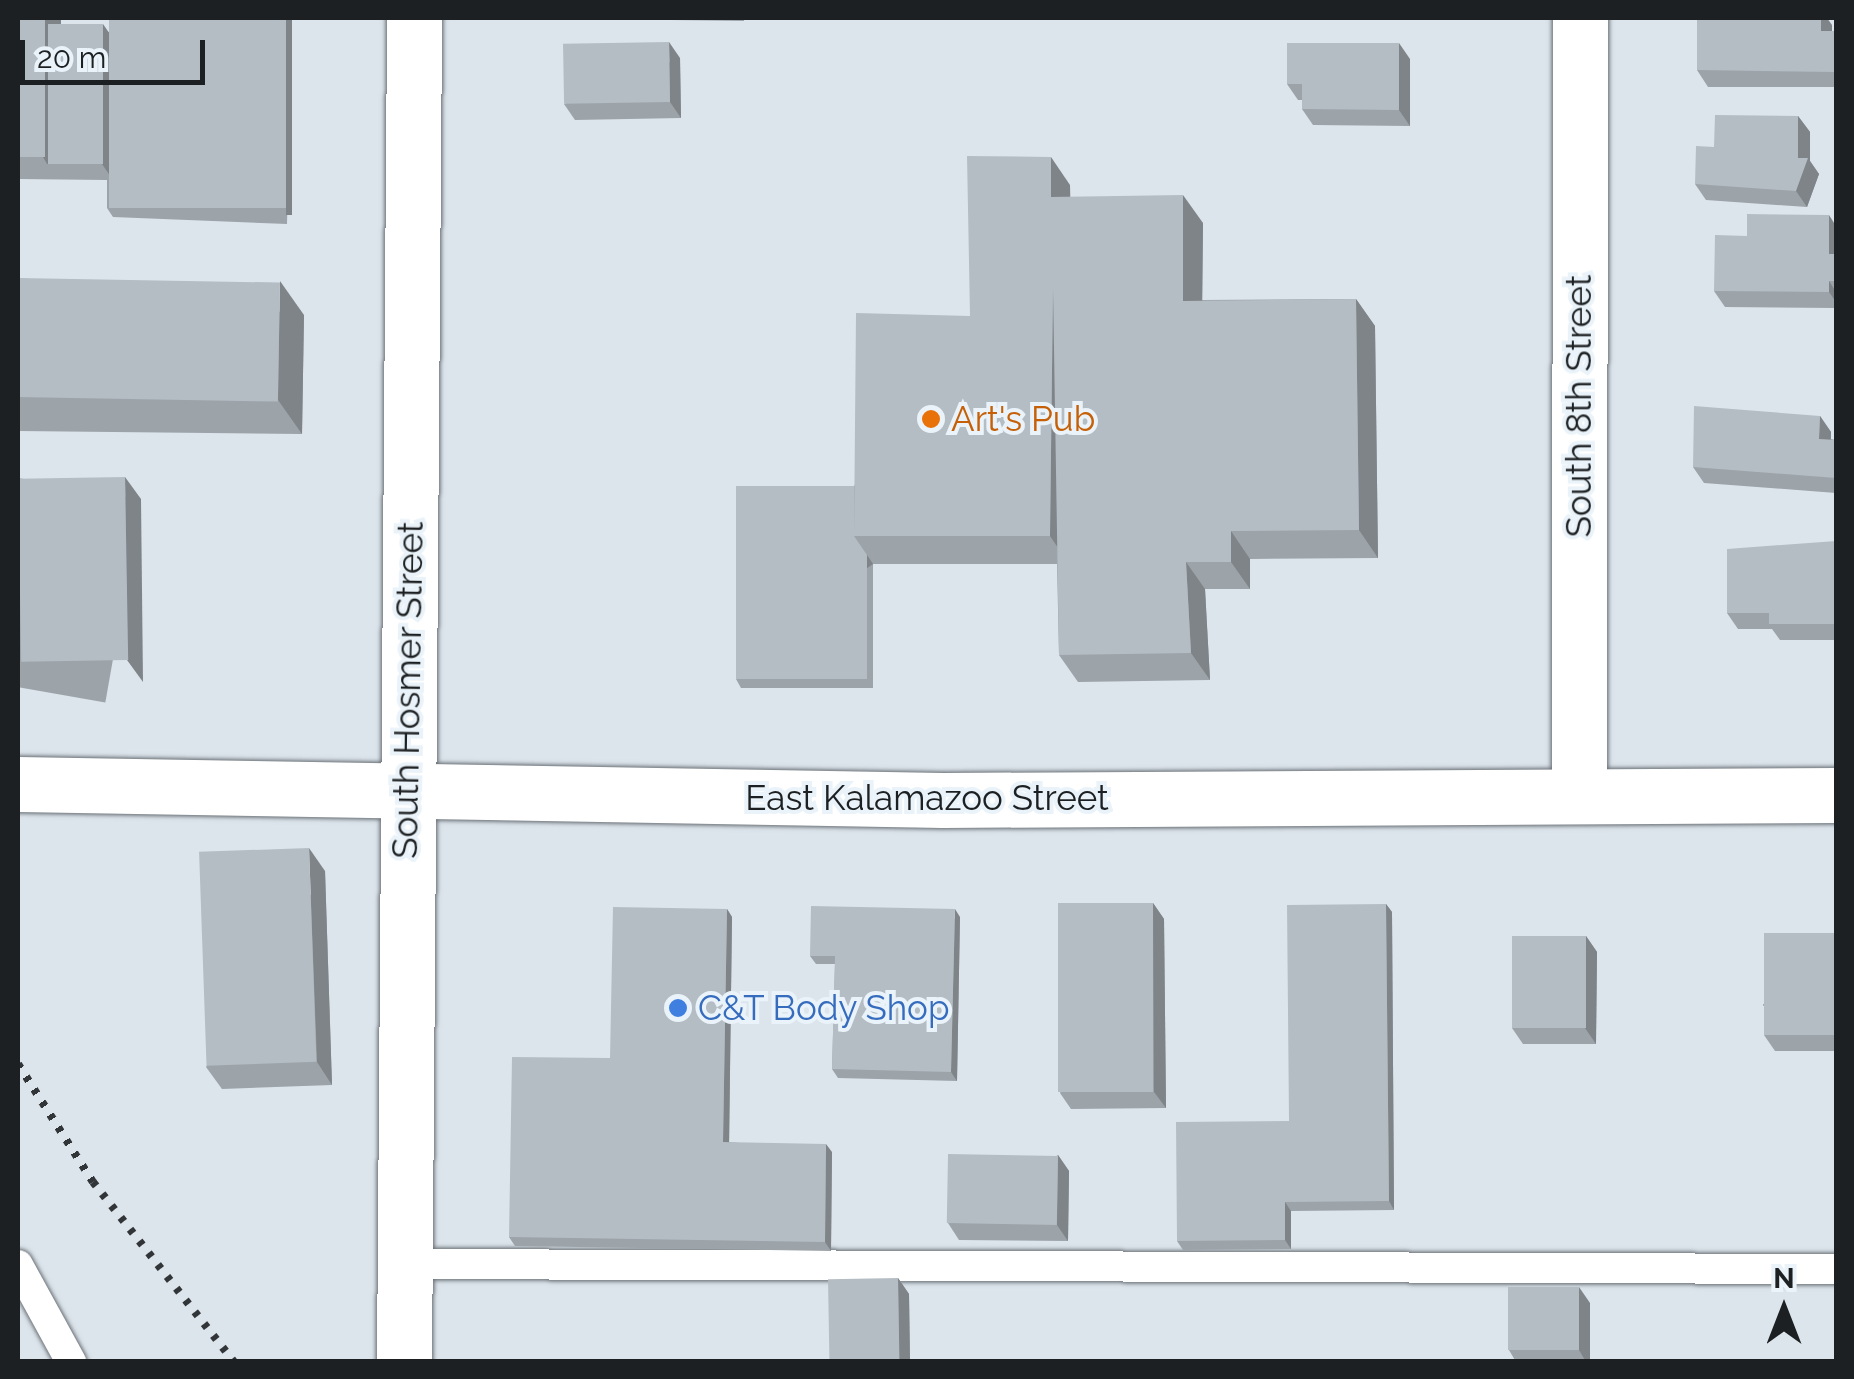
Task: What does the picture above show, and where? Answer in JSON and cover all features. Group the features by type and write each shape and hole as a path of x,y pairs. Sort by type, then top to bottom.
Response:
{"street":[{"name":"South Hosmer Street","path":"404,1362 414,18"},
{"name":"South 8th Street","path":"1579,795 1580,18"},
{"name":"East Kalamazoo Street","path":"18,784 943,800 1836,795"}],"lane":[{"path":"403,1264 1836,1269"},
{"path":"18,1265 71,1362"}],"building":[{"path":"18,18 45,18 45,157 18,157"},
{"path":"109,18 286,18 286,208 109,208"},
{"path":"1697,18 1821,18 1821,31 1836,31 1836,72 1697,70"},
{"path":"48,24 103,24 103,164 48,164"},
{"path":"669,42 670,102 564,104 563,44"},
{"path":"1287,43 1399,43 1399,110 1302,109 1302,84 1287,84"},
{"path":"1715,115 1798,116 1798,158 1808,158 1796,191 1695,184 1696,146 1714,147"},
{"path":"967,156 1051,157 1051,197 1183,195 1183,301 1356,299 1359,530 1231,531 1231,562 1186,562 1191,653 1059,655 1053,287 1050,536 854,536 856,313 970,316"},
{"path":"1747,214 1829,215 1829,254 1836,254 1836,281 1829,281 1829,292 1714,291 1715,235 1747,236"},
{"path":"18,278 280,283 278,402 18,397"},
{"path":"1694,406 1820,416 1819,439 1836,440 1836,478 1693,467"},
{"path":"125,477 128,660 21,662 18,479"},
{"path":"736,486 854,486 854,536 867,555 867,679 736,679"},
{"path":"1836,541 1836,624 1769,624 1769,613 1727,613 1727,549"},
{"path":"309,848 316,1062 207,1066 199,852"},
{"path":"1058,903 1153,903 1153,1092 1058,1092"},
{"path":"1386,904 1389,1201 1285,1202 1285,1240 1177,1241 1176,1122 1289,1121 1287,905"},
{"path":"811,906 955,909 951,1072 832,1069 835,956 810,956"},
{"path":"613,907 727,909 723,1142 826,1144 825,1242 509,1237 512,1057 610,1058"},
{"path":"1764,933 1835,933 1835,1035 1764,1035"},
{"path":"1512,936 1586,936 1586,1028 1512,1028"},
{"path":"948,1154 1058,1156 1057,1225 947,1223"},
{"path":"898,1278 899,1359 829,1360 828,1279"},
{"path":"1508,1287 1579,1287 1579,1350 1508,1350"}],"railway":[{"path":"18,1064 93,1182 234,1362"}],"place":[{"name":"Art's Pub","path":"931,419"},
{"name":"C&T Body Shop","path":"678,1008"}]}
